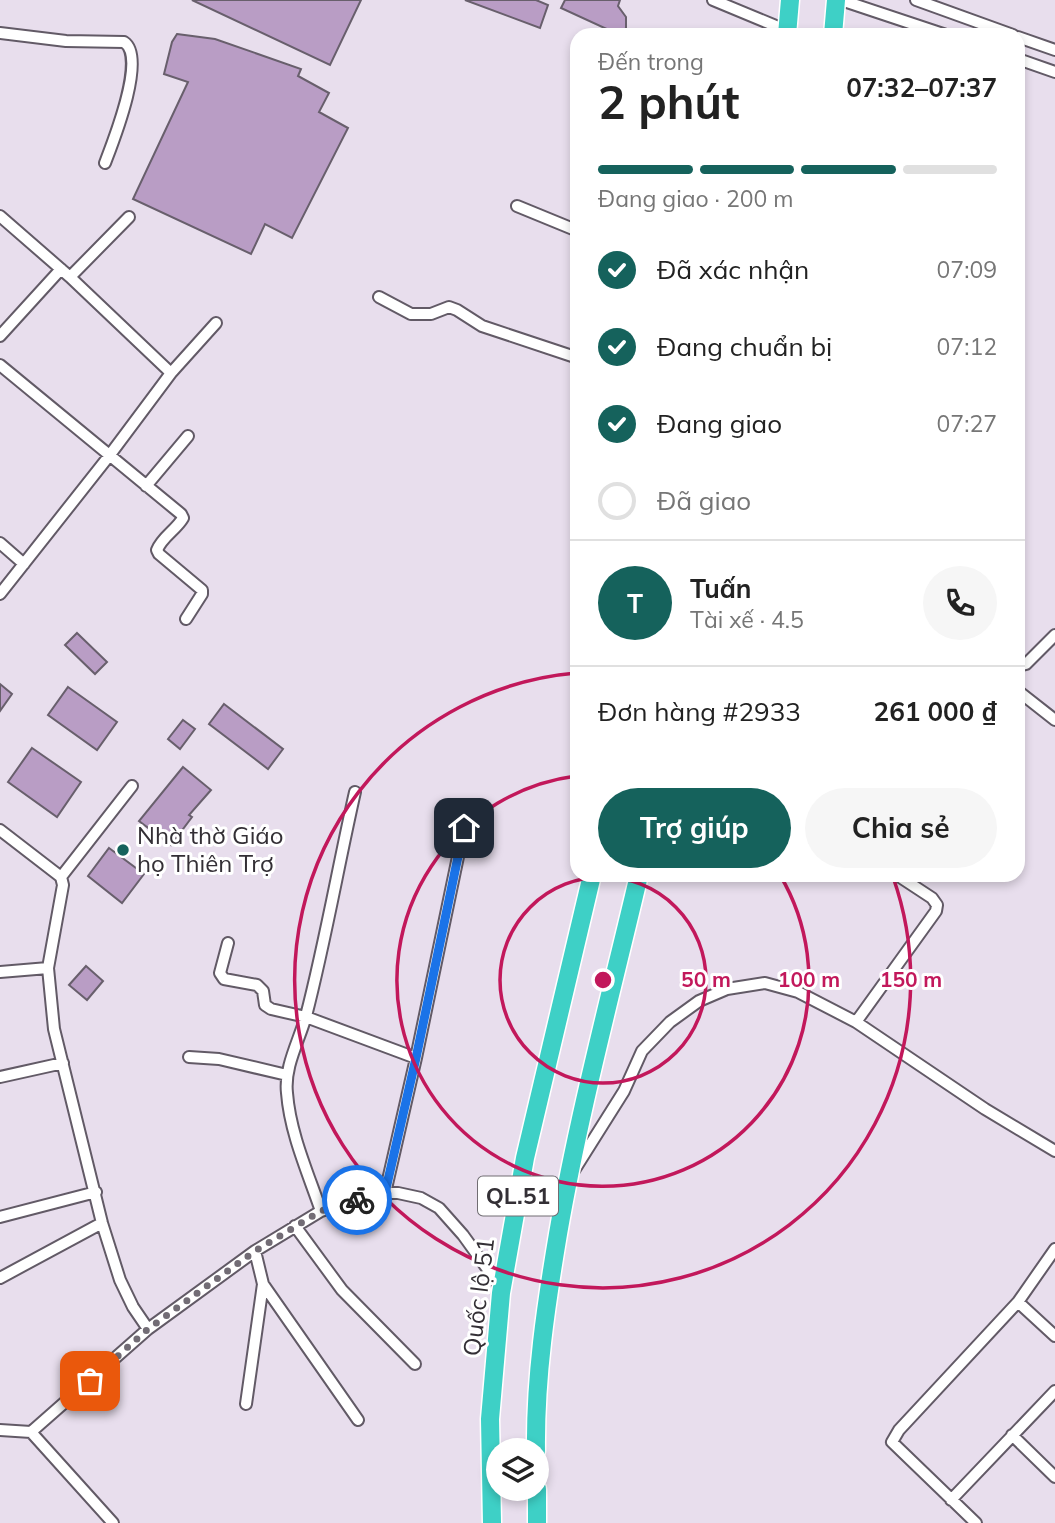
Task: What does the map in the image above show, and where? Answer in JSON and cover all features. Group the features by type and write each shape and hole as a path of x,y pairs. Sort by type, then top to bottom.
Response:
{"highway":[{"path":"787,28 790,0"},
{"path":"834,28 839,0"},
{"name":"Quốc lộ 51","path":"492,1523 490,1419 502,1289 525,1158 590,882"},
{"name":"QL.51","path":"536,1438 547,1299 568,1180 637,882"},
{"path":"537,1501 537,1523"}],"street":[{"path":"713,0 776,28"},
{"path":"839,0 925,28"},
{"path":"916,0 994,28"},
{"path":"0,33 66,41 124,43 129,46 132,52 128,95 121,122 104,163"},
{"path":"1025,40 1055,52 1052,71 1025,61"},
{"path":"517,206 570,228"},
{"path":"0,216 66,273 171,373"},
{"path":"0,337 129,217"},
{"path":"379,297 411,314 431,314 449,307 482,326 570,355"},
{"path":"0,594 171,373 216,323"},
{"path":"0,365 181,514 183,518 157,550 202,590 186,619"},
{"path":"146,486 188,436"},
{"path":"0,543 24,564"},
{"path":"1025,664 1055,635"},
{"path":"1025,696 1055,720"},
{"path":"61,877 132,786"},
{"path":"321,1211 290,1112 286,1093 287,1075 306,1017 355,792"},
{"path":"385,1193 464,828"},
{"path":"0,830 61,877 63,885 48,968 54,1029 102,1223 120,1280 133,1307 148,1329"},
{"path":"856,1021 936,911 937,905 932,898 908,882"},
{"path":"228,943 220,973 224,979 257,985 263,990 265,1005 271,1009 306,1017 416,1058"},
{"path":"0,972 48,968"},
{"path":"568,1180 624,1091 642,1051 670,1022 699,1001 727,989 765,984 798,992 856,1021 985,1109 1055,1151"},
{"path":"189,1056 219,1059 287,1075"},
{"path":"0,1077 63,1063"},
{"path":"0,1217 96,1192"},
{"path":"31,1432 148,1329 255,1251 321,1211 385,1193 421,1198 439,1208 463,1235 502,1289"},
{"path":"0,1278 102,1223"},
{"path":"295,1226 342,1290 415,1364"},
{"path":"976,1523 892,1442 899,1430 1018,1302 1055,1249"},
{"path":"255,1251 263,1284 358,1420"},
{"path":"246,1404 263,1284"},
{"path":"1018,1302 1055,1336"},
{"path":"951,1500 1055,1391"},
{"path":"0,1430 31,1432 113,1523"},
{"path":"1012,1435 1055,1477"}],"building":[{"path":"192,0 361,0 330,65"},
{"path":"465,0 536,0 548,5 540,28"},
{"path":"565,0 620,0 618,6 626,17 626,28 605,28 561,8"},
{"path":"177,34 215,39 301,69 298,76 329,93 319,112 348,128 292,238 265,224 251,254 133,199 188,82 164,74 172,42"},
{"path":"77,633 107,662 95,674 65,645"},
{"path":"0,684 12,694 0,711"},
{"path":"68,687 117,722 97,750 48,715"},
{"path":"224,704 283,749 268,769 209,724"},
{"path":"183,720 195,729 180,749 168,739"},
{"path":"32,748 81,782 57,817 8,782"},
{"path":"183,767 211,790 189,815 192,817 171,845 139,821"},
{"path":"109,848 144,874 122,903 88,876"},
{"path":"86,966 103,981 87,1000 69,985"}],"way so far":[{"path":"90,1381 148,1329 255,1251 321,1211 357,1200"}],"place":[{"name":"Nhà thờ Giáo họ Thiên Trợ","path":"123,850"}],"route":[{"path":"357,1200 385,1193 464,828"}]}
